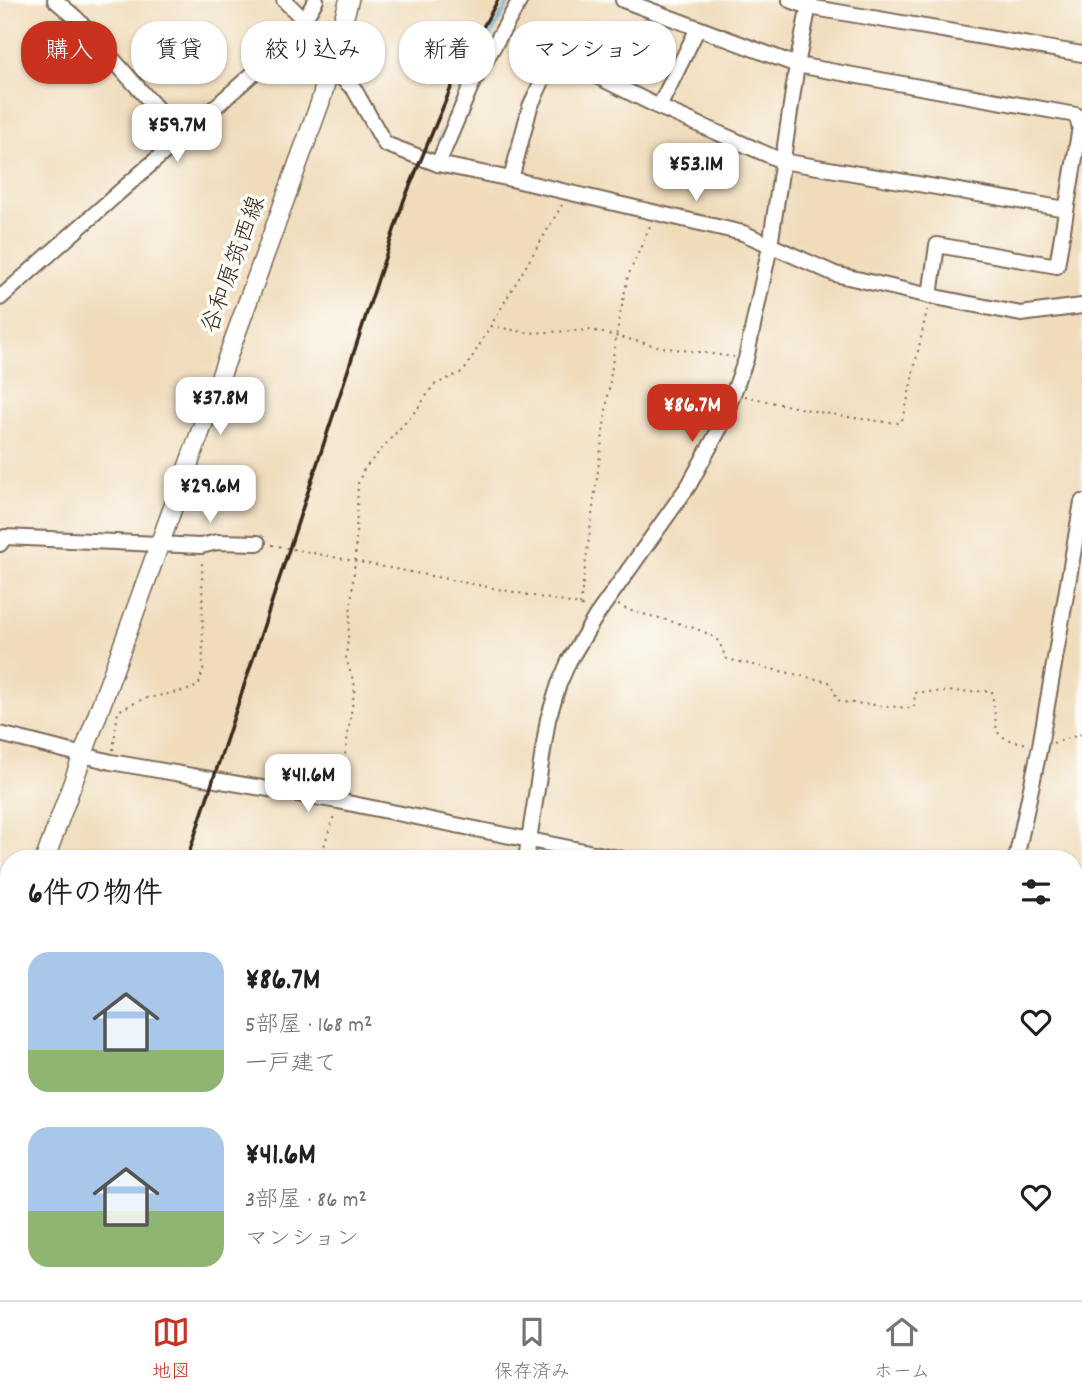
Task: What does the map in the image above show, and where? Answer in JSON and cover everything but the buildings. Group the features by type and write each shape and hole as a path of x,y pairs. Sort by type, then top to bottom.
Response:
{"main road":[{"name":"谷和原筑西線","path":"343,21 349,0"},
{"name":"谷和原筑西線","path":"48,850 326,84"}],"street":[{"path":"55,0 76,18 182,137"},
{"path":"284,0 304,20 316,0"},
{"path":"438,164 471,86 520,0"},
{"path":"622,0 797,65 1076,115 1080,127 1079,164 1066,209 1057,266 937,245 930,296"},
{"path":"790,0 1082,54"},
{"path":"527,850 548,719 559,684 582,637 689,485 711,446 746,359 770,246 797,65 810,4"},
{"path":"659,107 698,27"},
{"path":"511,179 530,107 554,54 659,107 782,161 1066,209"},
{"path":"0,298 242,84"},
{"path":"347,84 358,95 385,144 438,164 743,233 835,274 930,296 1021,314 1082,306"},
{"path":"1018,850 1082,502"},
{"path":"0,544 5,537 161,545 258,543"},
{"path":"0,734 111,762 338,801 578,850"}],"path":[{"path":"323,850 338,801 355,686 346,659 355,560 358,483 364,469 418,408 434,385 464,371 570,192"},
{"path":"258,543 580,605 616,336 628,275 656,212"},
{"path":"734,394 817,413 865,421 900,423 904,416 930,296"},
{"path":"490,326 513,332 591,330 661,346 746,359"},
{"path":"111,762 118,711 143,699 192,689 199,684 203,669 201,545"},
{"path":"608,600 628,610 697,629 712,636 727,659 829,682 836,698 841,702 909,709 914,707 915,693 919,692 992,691 998,732 1006,739 1035,745 1082,734"}],"waterway":[{"path":"495,27 510,0"},
{"path":"439,141 452,114"}],"railway":[{"path":"190,850 404,200 456,76 498,0"}]}
